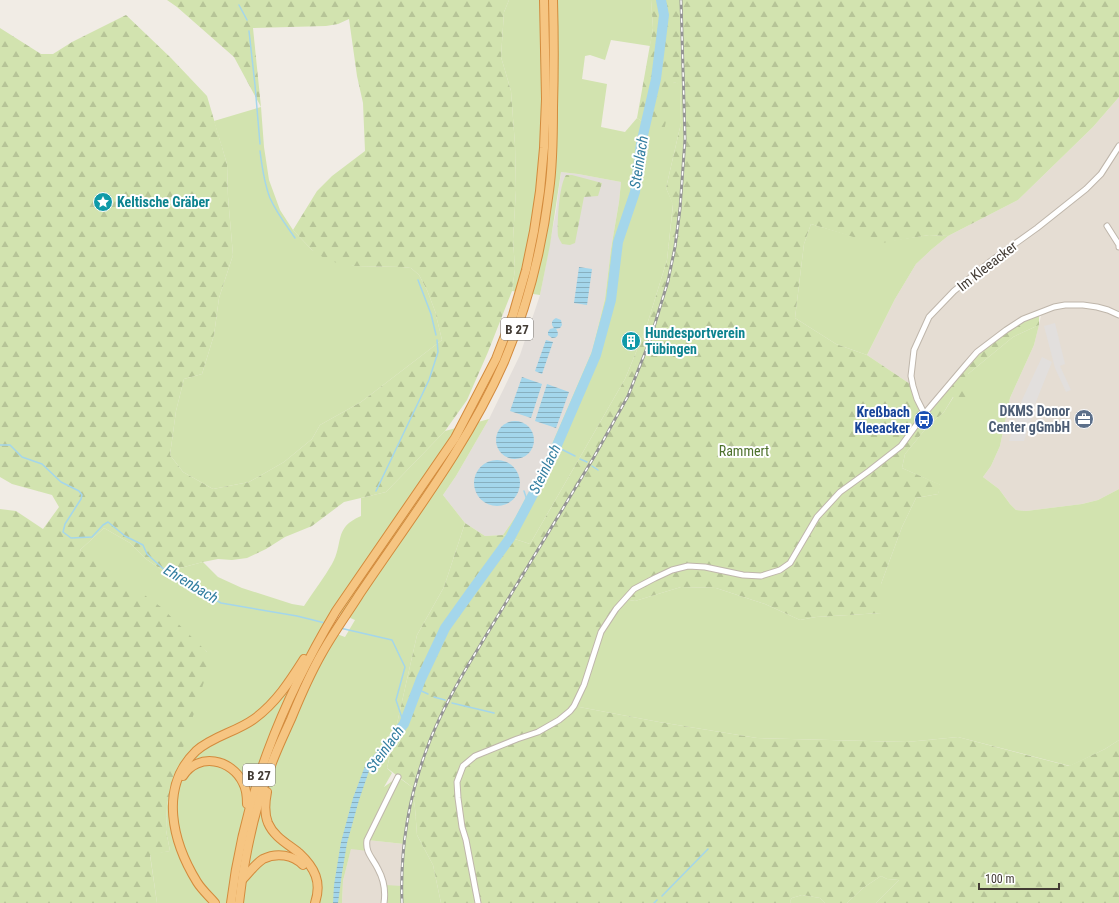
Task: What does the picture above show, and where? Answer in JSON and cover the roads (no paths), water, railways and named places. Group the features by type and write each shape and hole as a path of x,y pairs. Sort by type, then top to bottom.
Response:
{"highway":[{"name":"B 27","path":"231,903 237,858 252,798 267,751 290,695 336,612 455,438 496,359 513,315 526,270 540,191 546,99 544,0"},
{"name":"B 27","path":"240,903 250,836 260,799 268,773 302,693 322,652 390,549 438,481 462,442 485,402 504,361 522,316 535,272 550,190 553,146 553,0"},
{"path":"215,903 198,884 185,861 177,838 173,818 173,802 176,781 189,760 204,745 209,741 254,719 272,703 281,693 311,648 324,633"},
{"path":"278,749 265,801 266,817 280,840 299,854 310,866 316,876 318,886 315,903"},
{"path":"220,903 200,880 188,861 182,846 177,826 176,808 180,781 187,770 196,764 219,762 229,767 243,782 247,793 247,804 239,836 237,858"},
{"path":"243,880 263,859 279,855 297,859 307,869 312,878 314,886 311,903"}],"street":[{"name":"Im Kleeacker","path":"925,413 917,399 911,376 914,350 929,317 954,291 990,261 1037,228 1086,189 1101,174 1119,146"},
{"path":"1107,226 1119,248"},
{"path":"478,903 466,840 462,827 458,798 457,782 463,766 475,756 538,732 559,720 570,711 584,685 601,632 616,609 634,589 666,573 688,566 718,569 743,575 762,576 780,570 790,564 817,517 840,492 901,446 925,413 977,352 1006,330 1023,319 1054,307 1065,305 1097,307 1119,315"},
{"path":"384,903 385,885 366,846 367,840 398,777"}],"water":[{"path":"579,267 592,269 587,305 574,303"},
{"path":"556,318 561,320 562,325 560,328 556,329 558,332 557,336 552,338 548,335 548,332 550,329 554,328 552,323"},
{"path":"546,340 553,342 542,374 535,371"},
{"path":"522,377 542,384 531,418 510,411"},
{"path":"547,384 569,392 556,428 535,421"},
{"path":"511,421 519,421 531,430 534,440 531,450 525,456 519,459 511,459 499,450 496,444 496,436 505,424"},
{"path":"497,460 510,464 516,470 520,483 516,496 510,502 497,506 484,502 478,496 474,483 478,470 484,464"},
{"path":"401,722 405,727 369,771 347,843 338,903 333,903 334,885 341,842 353,798 365,766"}],"waterway":[{"name":"Steinlach","path":"396,734 404,724 421,679 445,628 510,538 548,466 596,355 611,300 618,242 635,192 641,144 656,79 664,15 661,0"},
{"path":"239,5 247,20"},
{"path":"249,31 260,144"},
{"path":"260,151 262,169 270,198 295,238"},
{"path":"418,280 431,314 436,335"},
{"path":"376,491 429,380 438,352 437,340"},
{"name":"Ehrenbach","path":"0,445 10,445 22,457 42,464 61,482 79,491 82,495 81,499 65,524 63,532 71,538 92,537 103,525 108,522 125,536 143,545 147,554 168,573 181,582 197,589 221,603 297,616 325,623"},
{"path":"557,447 575,456"},
{"path":"580,459 587,462"},
{"path":"592,466 598,470"},
{"path":"524,491 528,503"},
{"name":"Ehrenbach","path":"340,628 392,640 405,667 396,700 404,724"},
{"path":"417,689 428,694"},
{"path":"434,697 445,700"},
{"path":"452,703 494,713"},
{"path":"662,896 708,849"},
{"path":"654,903 657,900"}],"railway":[{"path":"402,903 404,842 407,822 422,762 437,724 467,667 594,457 628,396 650,340 668,281 675,247 680,209 685,139 681,0"}],"place":[{"name":"Keltische Gräber","path":"103,202"},
{"name":"Hundesportverein Tübingen","path":"631,341"},
{"name":"DKMS Donor Center gGmbH","path":"1084,419"},
{"name":"Kreßbach Kleeacker","path":"924,420"}],"park label":[{"name":"Rammert","path":"744,451"}]}
